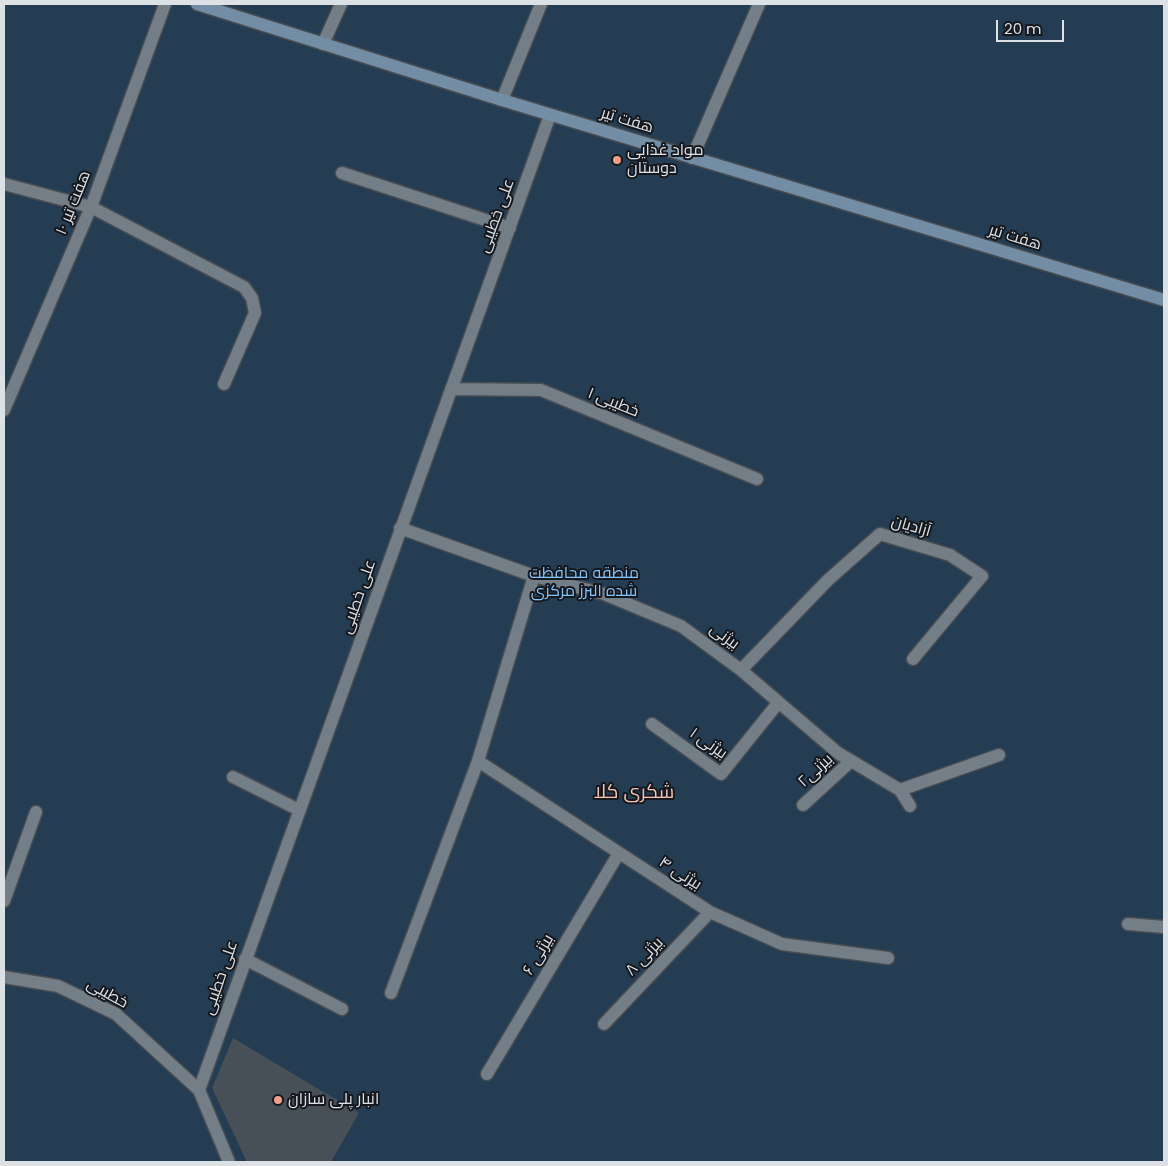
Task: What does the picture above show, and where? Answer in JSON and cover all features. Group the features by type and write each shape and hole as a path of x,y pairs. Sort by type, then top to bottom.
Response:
{"street":[{"name":"هفت تیر ۱۰","path":"4,410 91,208 165,4"},
{"name":"هفت تیر","path":"197,4 550,115 1164,300"},
{"path":"323,44 341,4"},
{"path":"502,100 541,4"},
{"path":"692,158 759,4"},
{"name":"علی خطیبی","path":"199,1090 550,115"},
{"path":"342,173 510,228"},
{"path":"4,184 91,208 244,287 252,298 255,313 224,384"},
{"name":"خطیبی ۱","path":"451,389 541,390 757,479"},
{"name":"بیژنی","path":"400,528 534,576 604,594 681,626 741,670 778,704 838,753 900,790"},
{"name":"آزادیان","path":"741,670 828,580 880,534 950,556 982,576 913,659"},
{"path":"391,993 478,761 534,576"},
{"name":"بیژنی ۱","path":"652,724 721,774 778,704"},
{"path":"910,806 900,790 999,755"},
{"name":"بیژنی۲","path":"803,805 851,760"},
{"name":"بیژنی ۴","path":"478,761 710,912 782,944 888,958"},
{"path":"233,777 299,810"},
{"path":"4,901 36,812"},
{"name":"بیژنی ۶","path":"487,1074 619,853"},
{"name":"بیژنی ۸","path":"604,1024 710,912"},
{"path":"1128,924 1164,927"},
{"path":"245,959 342,1009"},
{"name":"خطیبی","path":"4,977 58,986 116,1014 199,1090"},
{"path":"199,1090 229,1162"}],"green space":[{"name":"منطقه محافظت شده البرز مرکزی","path":"4,4 1164,4 1164,1162 4,1162"}],"building":[{"name":"انبار پلی سازان","path":"233,1038 359,1113 331,1162 247,1162 212,1088"}],"place":[{"name":"مواد غذایی دوستان","path":"617,160"},
{"name":"انبار پلی سازان","path":"278,1100"}],"district":[{"name":"شکری کلا","path":"634,793"}]}
